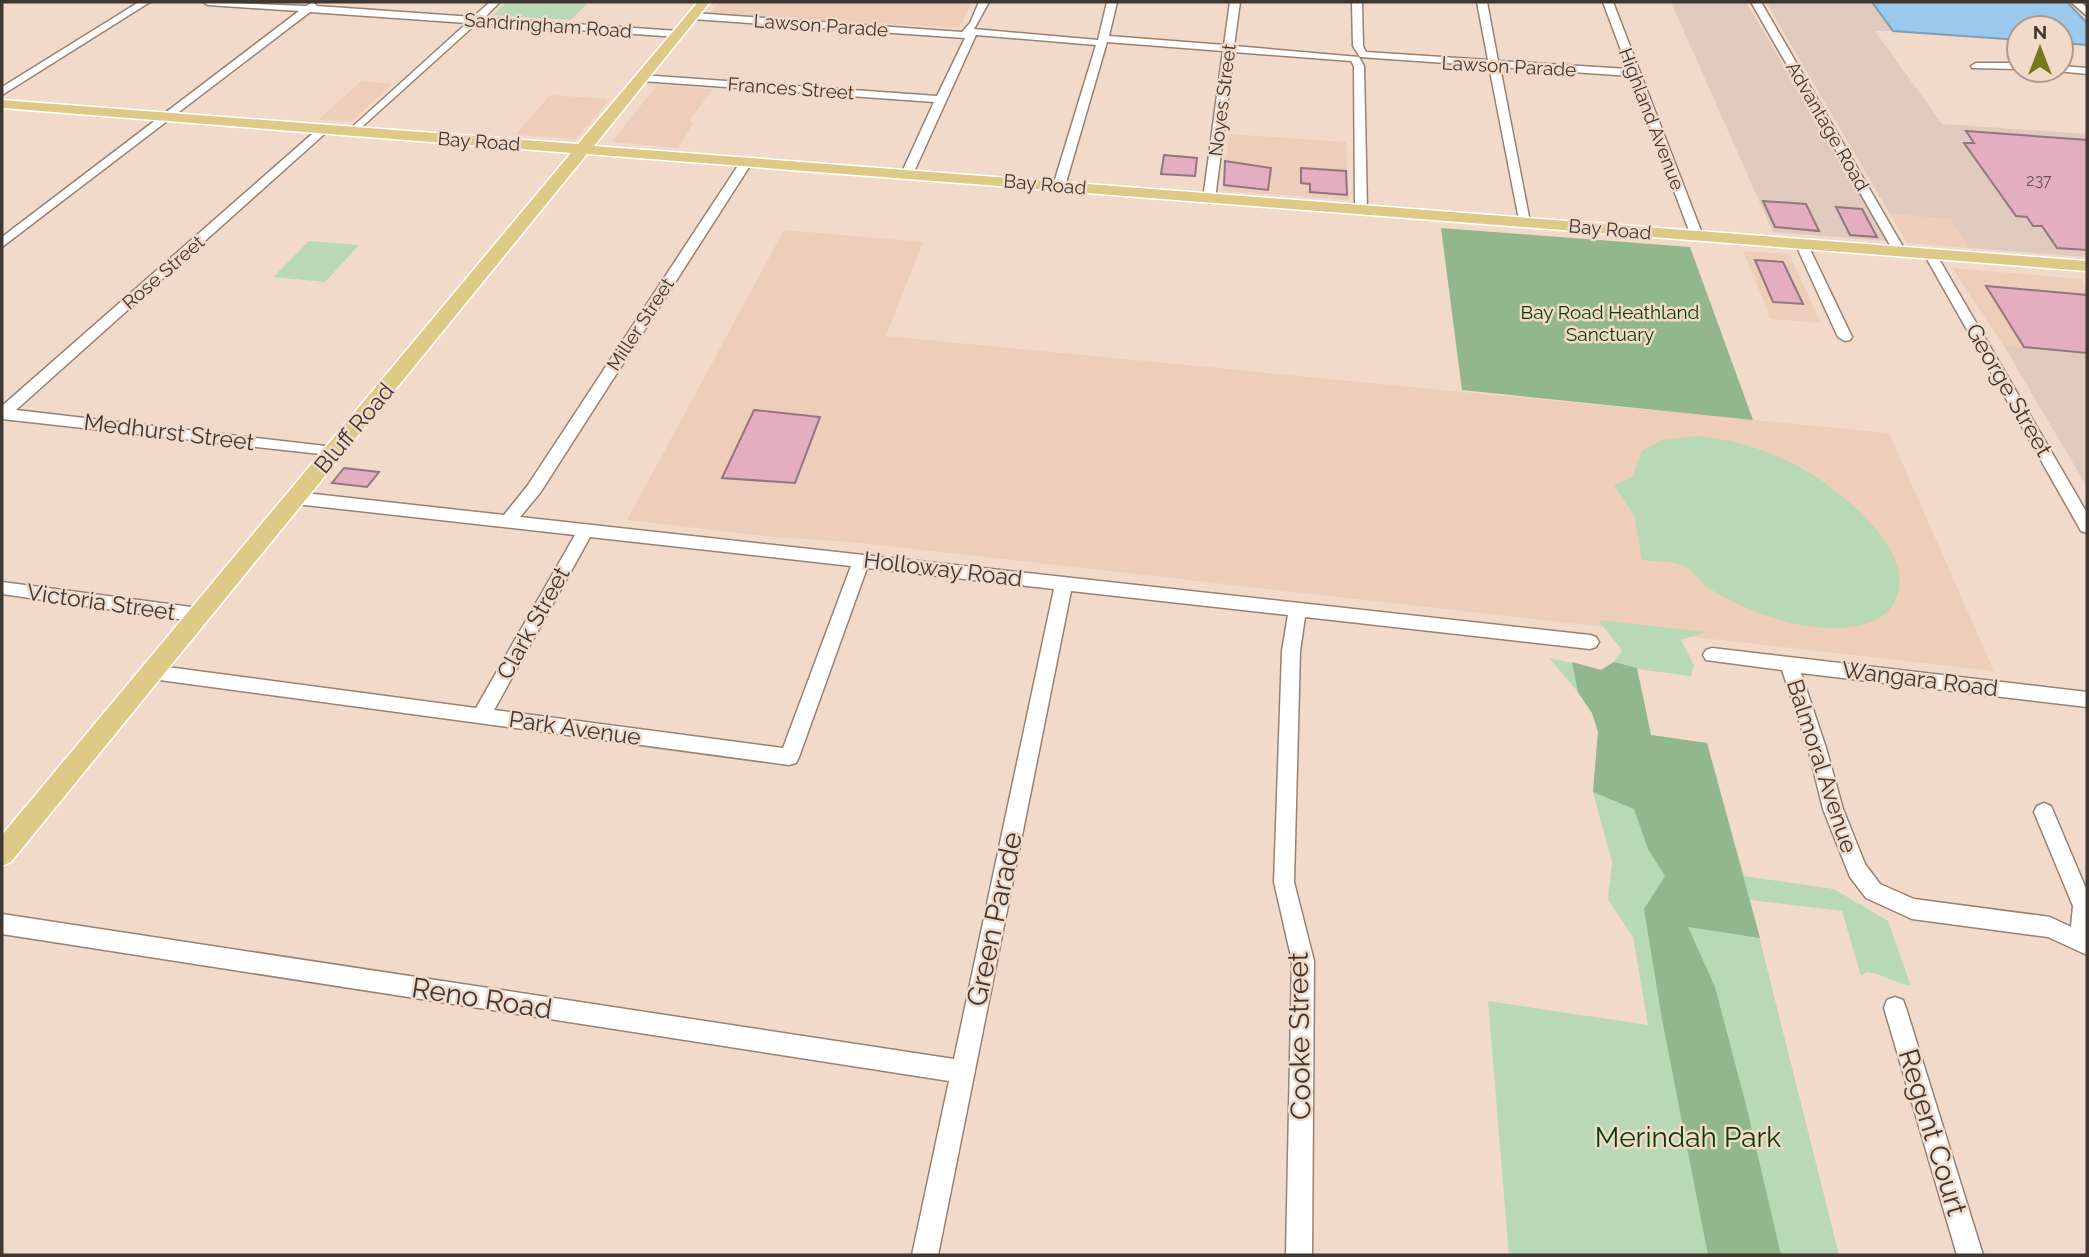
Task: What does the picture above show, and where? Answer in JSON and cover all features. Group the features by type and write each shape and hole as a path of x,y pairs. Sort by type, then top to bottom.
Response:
{"main road":[{"name":"Bluff Road","path":"2,854 705,2"},
{"name":"Bay Road","path":"3,102 585,149 743,167 907,174 2087,266"}],"street":[{"path":"3,102 133,6 145,2"},
{"name":"Sandringham Road","path":"208,2 312,5 678,34"},
{"path":"354,131 495,2"},
{"path":"907,174 984,2"},
{"path":"1059,186 1112,2"},
{"name":"Noyes Street","path":"1209,199 1235,2"},
{"path":"1357,2 1361,210"},
{"path":"1482,2 1524,222"},
{"name":"Highland Avenue","path":"1608,2 1697,236"},
{"name":"Advantage Road","path":"1756,2 1900,251"},
{"path":"2076,2 2087,13"},
{"path":"2,243 312,5"},
{"name":"Lawson Parade","path":"692,16 1634,73"},
{"path":"1976,66 2005,66"},
{"name":"Frances Street","path":"642,78 940,99"},
{"name":"Rose Street","path":"2,414 324,129"},
{"name":"Miller Street","path":"514,521 743,167"},
{"path":"1801,243 1845,337"},
{"name":"George Street","path":"1930,254 2087,527"},
{"name":"Medhurst Street","path":"2,414 334,452"},
{"name":"Holloway Road","path":"296,498 1590,642"},
{"name":"Clark Street","path":"481,716 586,529"},
{"name":"Park Avenue","path":"152,672 789,757 862,559"},
{"name":"Green Parade","path":"925,1255 1064,583"},
{"name":"Victoria Street","path":"2,588 199,615"},
{"name":"Cooke Street","path":"1292,608 1283,882 1303,961 1299,1255"},
{"name":"Wangara Road","path":"1712,655 2087,699"},
{"name":"Balmoral Avenue","path":"1789,664 1817,748 1833,808 1857,870 1873,891 1912,909 2050,928 2084,943"},
{"path":"2044,813 2083,906 2084,943"},
{"name":"Reno Road","path":"2,924 962,1072"},
{"name":"Regent Court","path":"1895,1008 1970,1255"}],"shaded area":[{"path":"719,2 972,2 959,28 710,13"},
{"path":"1671,2 1746,2 1887,241 1773,232"},
{"path":"1766,2 1872,2 1893,31 1875,31 1942,124 2087,134 2087,257 1970,248 1950,219 1890,214"},
{"path":"361,81 392,84 351,122 318,120"},
{"path":"657,85 713,89 690,120 693,124 678,148 612,142"},
{"path":"550,95 610,99 576,139 515,135"},
{"path":"1229,134 1346,142 1349,200 1223,191"},
{"path":"1890,214 1950,219 1970,248 1907,243"},
{"path":"784,230 923,242 886,336 1889,433 1994,671 852,542 772,537 627,520"},
{"path":"1743,251 1789,254 1821,323 1771,319"},
{"path":"1952,268 2081,279 2087,288 2087,353 2004,346"},
{"path":"2004,346 2087,353 2087,487"}],"green space":[{"path":"507,2 589,2 571,20 493,15"},
{"name":"Bay Road Heathland Sanctuary","path":"1441,228 1690,247 1753,420 1462,390"},
{"path":"309,241 359,245 325,282 273,277"},
{"path":"1697,436 1726,440 1782,458 1823,482 1858,510 1875,527 1897,565 1900,584 1890,609 1877,619 1854,626 1806,626 1770,617 1736,603 1707,587 1691,570 1679,564 1642,560 1634,515 1614,485 1632,477 1642,451 1662,440"},
{"name":"Merindah Park","path":"1598,620 1706,632 1681,640 1694,665 1691,676 1637,669 1651,735 1707,743 1744,876 1834,889 1888,921 1911,986 1872,973 1866,972 1861,976 1842,911 1750,900 1839,1255 1509,1255 1488,1001 1648,1025 1633,937 1608,899 1612,862 1593,792 1598,732 1592,713 1549,658 1601,670 1614,662 1622,650"},
{"path":"1572,662 1601,670 1614,662 1637,668 1651,735 1707,743 1760,938 1688,927 1715,987 1781,1255 1708,1255 1662,1019 1644,909 1665,876 1648,849 1634,809 1593,792 1598,732 1592,713 1578,692"}],"water":[{"path":"1872,2 2067,2 2087,23 2087,45 2075,44 2075,14 2005,14 2005,39 1893,31"}],"building":[{"path":"1966,131 2087,140 2087,250 2057,248 2042,226 2033,226 2027,217 2016,216 1964,143 1974,143"},
{"path":"1164,155 1197,158 1195,176 1161,174"},
{"path":"1225,161 1271,168 1268,190 1224,185"},
{"path":"1301,168 1346,171 1347,195 1310,192 1310,184 1301,183"},
{"path":"1763,201 1806,204 1819,231 1775,227"},
{"path":"1836,207 1862,209 1877,237 1850,235"},
{"path":"1755,260 1783,262 1803,304 1773,302"},
{"path":"1986,286 2087,295 2087,353 2024,347"},
{"path":"754,410 820,417 795,483 722,478"},
{"path":"344,468 379,472 367,487 332,483"}]}
